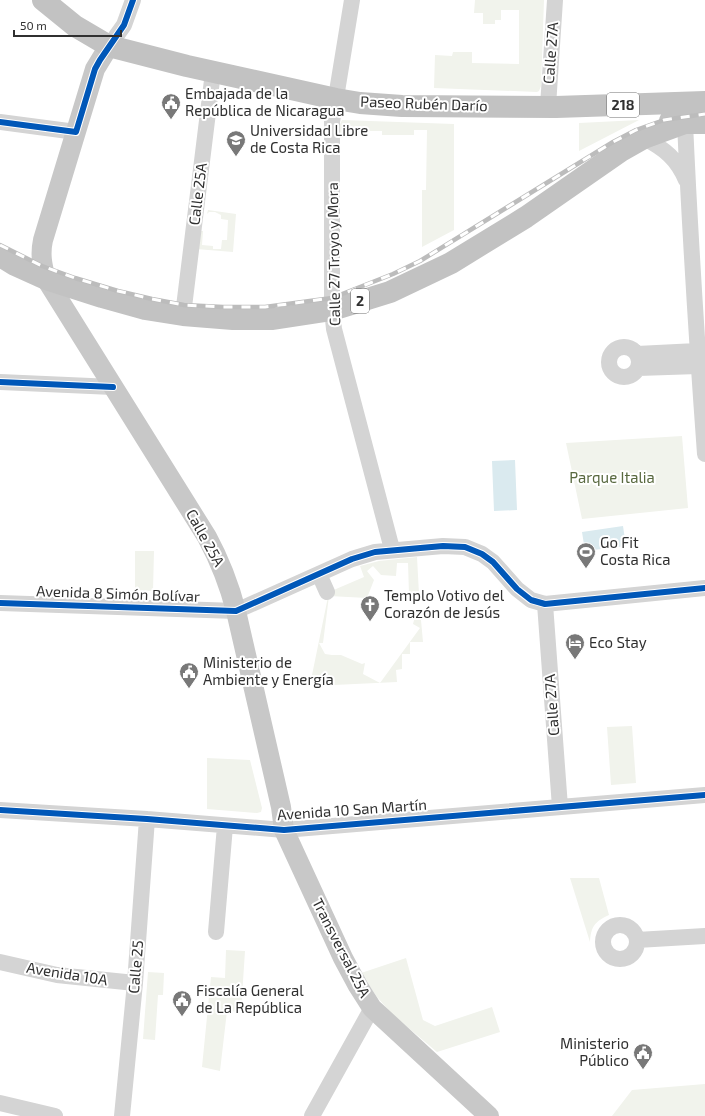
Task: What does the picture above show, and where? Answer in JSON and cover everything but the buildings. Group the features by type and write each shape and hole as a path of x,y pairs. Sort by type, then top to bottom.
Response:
{"highway":[{"name":"Paseo Rubén Darío","path":"43,0 75,26 109,46 213,72 360,103 402,106 552,107 619,106 697,102"},
{"path":"552,107 695,123"},
{"name":"2","path":"0,256 15,265 46,278 102,297 138,307 183,315 233,319 273,319 332,310 390,292 451,263 526,217 620,151 644,138 695,123"}],"main road":[{"name":"Calle 25A","path":"109,46 95,69 43,240 41,250 42,266 46,278 210,543 219,561 230,587 256,680 281,807 284,830"},
{"name":"Transversal 25A","path":"284,830 343,958 372,1008 489,1116"}],"street":[{"path":"109,46 124,25 133,0"},
{"name":"Calle 27 Troyo y Mora","path":"352,0 332,122 332,310 334,329 392,549"},
{"name":"Calle 27A","path":"552,107 555,0"},
{"name":"Calle 25A","path":"183,315 213,72"},
{"path":"0,122 76,132"},
{"path":"695,123 687,184 705,454"},
{"path":"644,138 659,146 671,156 681,169 687,184"},
{"path":"638,361 698,359"},
{"path":"0,382 113,387"},
{"path":"236,611 352,559 375,552 392,549 443,546 464,547 482,554 493,562 517,589 531,600 544,604 705,588"},
{"path":"319,574 328,592"},
{"name":"Avenida 8 Simón Bolívar","path":"0,603 236,611"},
{"name":"Calle 27A","path":"544,604 560,807"},
{"name":"Avenida 10 San Martín","path":"0,810 147,819 284,830 705,795"},
{"name":"Calle 25","path":"122,1116 135,983 147,819"},
{"path":"216,932 225,826"},
{"path":"637,940 705,936"},
{"name":"Avenida 10A","path":"0,962 57,975 135,983"},
{"path":"312,1116 372,1008"},
{"path":"0,1104 55,1116"}],"green space":[{"path":"475,0 544,0 541,86 539,91 434,88 435,55 452,56 453,52 472,52 472,63 519,64 519,10 501,10 501,20 495,20 495,24 483,24 483,13 474,13"},
{"path":"342,120 454,124 454,230 422,247 422,190 426,190 427,130 414,130 414,135 382,135 382,131 359,131 359,128 345,128 344,138 340,138 340,124"},
{"path":"639,120 579,151 579,123"},
{"path":"208,210 236,214 233,252 196,249 198,231 203,231 202,245 213,246 213,249 221,249 222,240 227,240 228,220 221,219 221,215 215,212 209,212 207,214"},
{"name":"Parque Italia","path":"682,436 688,508 582,519 566,443"},
{"path":"135,551 154,551 153,591 135,590"},
{"path":"417,557 419,594 409,594 408,563 397,563 396,576 381,575 373,566 367,571 374,580 367,598 329,596 323,643 319,643 325,654 341,655 362,664 365,663 363,674 380,683 313,686 312,675 329,592 364,577 360,566 379,561"},
{"path":"414,620 421,620 423,642 410,642 410,654 402,654 402,669 396,670 397,682 380,683 420,628 413,624"},
{"path":"632,726 636,783 611,785 607,727"},
{"path":"207,758 250,760 262,808 261,812 257,813 207,809"},
{"path":"570,878 599,878 609,915 600,920 594,926 591,932 590,942"},
{"path":"226,950 245,951 241,1012 227,1011 220,1071 202,1067 211,977 225,978"},
{"path":"406,958 423,1020 435,1026 492,1007 500,1032 437,1052 392,1014 377,997 361,973"},
{"path":"148,972 164,973 163,995 158,995 155,1040 143,1039"},
{"path":"705,1084 705,1116 612,1116 632,1090"}],"shaded area":[{"path":"515,460 517,510 494,511 492,461"},
{"path":"623,526 626,546 585,551 582,532"}],"railway":[{"path":"0,245 42,266 75,278 118,291 184,305 265,307 332,298 393,274 420,261 613,142 636,130 664,120 705,114"}],"cycle path":[{"path":"0,122 76,132 95,69 124,25 133,0"},
{"path":"0,382 113,387"},
{"path":"0,603 236,611 352,559 375,552 443,546 465,547 482,554 493,562 517,589 531,600 545,604 705,588"},
{"path":"0,810 147,819 284,830 705,795"}],"place":[{"name":"Embajada de la República de Nicaragua","path":"171,120"},
{"name":"Universidad Libre de Costa Rica","path":"236,157"},
{"name":"Go Fit Costa Rica","path":"586,569"},
{"name":"Templo Votivo del Corazón de Jesús","path":"370,622"},
{"name":"Eco Stay","path":"575,660"},
{"name":"Ministerio de Ambiente y Energía","path":"189,689"},
{"name":"Fiscalía General de La República","path":"182,1017"},
{"name":"Ministerio Público","path":"643,1070"}]}
